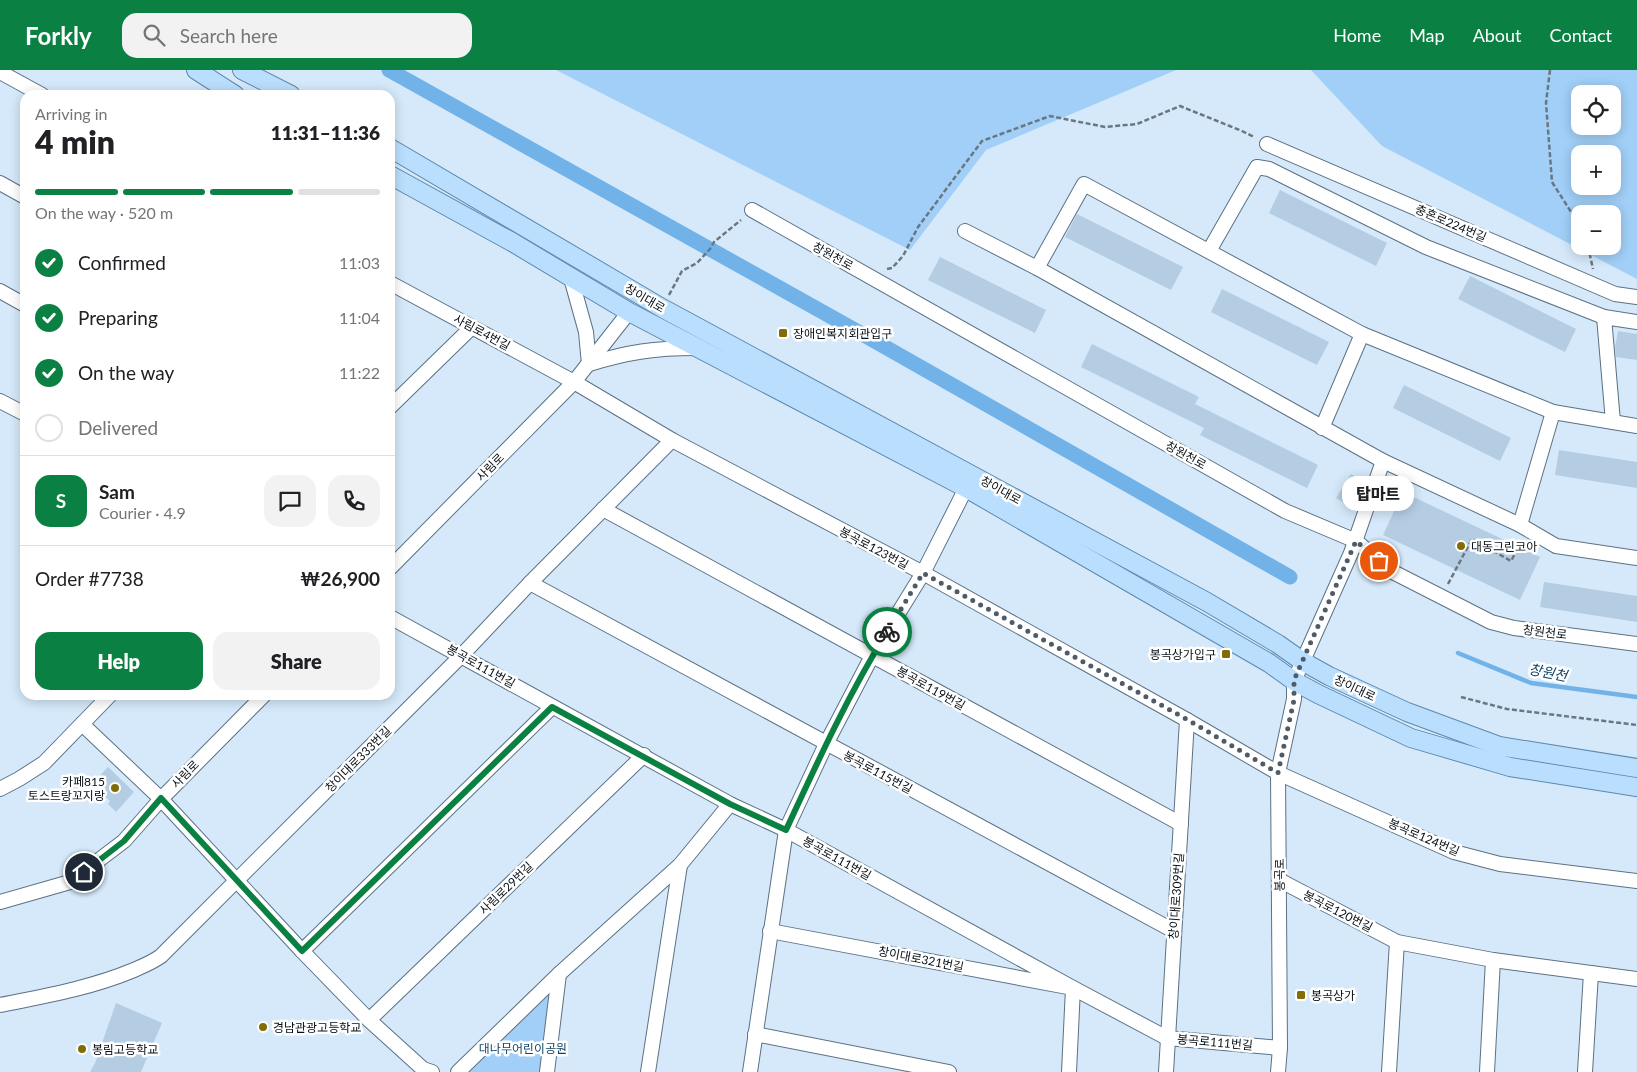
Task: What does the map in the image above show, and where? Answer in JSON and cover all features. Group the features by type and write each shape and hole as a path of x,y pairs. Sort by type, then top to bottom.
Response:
{"main road":[{"path":"196,70 227,90"},
{"path":"242,70 281,90"},
{"name":"창이대로","path":"395,151 639,296 1207,602 1329,676 1407,712 1499,746 1637,768"},
{"name":"창이대로","path":"395,178 512,242 630,312 966,488 1269,663 1318,694 1411,738 1510,767 1637,787"},
{"path":"630,312 639,296"}],"street":[{"path":"0,72 33,90"},
{"name":"충혼로224번길","path":"1267,144 1615,294 1637,297"},
{"path":"1209,251 1257,167 1269,169 1426,247 1604,317 1637,322"},
{"path":"0,183 20,194"},
{"path":"1036,268 1084,184 1362,334 1553,412 1637,426"},
{"name":"창원천로","path":"752,210 1285,511 1353,547 1391,571 1491,622 1514,628 1637,644"},
{"path":"965,231 1036,268 1383,461 1524,527 1556,546 1637,558"},
{"path":"572,278 586,332 589,364 644,350 697,348"},
{"name":"사림로4번길","path":"395,286 574,382"},
{"path":"0,291 20,301"},
{"name":"사림로","path":"395,563 574,382 630,312"},
{"path":"1604,317 1612,422"},
{"path":"395,398 472,327"},
{"path":"1322,428 1362,334"},
{"name":"봉곡로123번길","path":"574,382 672,440 923,573 1188,720 1278,773"},
{"path":"0,401 20,411"},
{"path":"1524,527 1553,412"},
{"name":"창이대로333번길","path":"0,1005 70,990 120,976 155,960 462,655 530,583 672,440"},
{"path":"1294,680 1353,547 1383,461"},
{"path":"750,1072 786,830 826,744 872,656 923,573 966,488"},
{"name":"봉곡로119번길","path":"603,509 1181,824"},
{"name":"봉곡로115번길","path":"530,583 1174,931"},
{"name":"봉곡로111번길","path":"395,620 730,804 786,830 1167,1038 1280,1048"},
{"name":"봉곡로","path":"1278,1072 1280,1048 1278,773 1294,700 1294,680"},
{"path":"0,789 44,763 105,700"},
{"name":"사림로","path":"0,902 70,882 124,841 161,798 259,700"},
{"path":"302,951 552,707"},
{"name":"창이대로309번길","path":"1166,1072 1188,720"},
{"path":"82,724 161,798 302,951 369,1020 426,1071"},
{"name":"사림로29번길","path":"369,1020 644,755"},
{"name":"봉곡로124번길","path":"1278,773 1454,852 1500,864 1637,881"},
{"path":"458,1072 559,974 680,865 730,804"},
{"path":"648,1072 680,865"},
{"name":"봉곡로120번길","path":"1279,880 1397,942 1493,960 1637,979"},
{"name":"창이대로321번길","path":"770,931 1073,988"},
{"path":"1389,1072 1397,942"},
{"path":"1486,1072 1493,960"},
{"path":"1585,1072 1591,973"},
{"path":"547,1072 559,974"},
{"path":"1069,1072 1073,988"},
{"path":"755,1034 949,1072"}],"path":[{"path":"1550,70 1546,103 1552,182 1571,212"},
{"path":"868,275 892,268 903,256 918,227 982,142 1050,116 1104,126 1137,124 1180,106 1242,130 1267,144"},
{"path":"682,271 697,263 714,242 736,224"},
{"path":"1590,255 1596,286"},
{"path":"1442,597 1472,539 1511,561 1524,527"},
{"path":"1461,697 1507,709 1637,726"}],"green space":[{"path":"556,70 1176,70 986,150 910,250"},
{"path":"1311,70 1637,70 1637,279 1591,255 1621,255 1621,205 1571,205 1571,245 1382,146"},
{"name":"대나무어린이공원","path":"553,986 544,1072 466,1072"}],"building":[{"path":"1280,190 1387,243 1376,266 1269,213"},
{"path":"1077,214 1183,267 1171,290 1065,237"},
{"path":"940,257 1046,310 1035,333 928,280"},
{"path":"1470,276 1576,329 1565,352 1458,299"},
{"path":"1222,289 1329,342 1317,365 1211,312"},
{"path":"1618,331 1637,334 1637,360 1616,357 1615,347"},
{"path":"1092,344 1199,397 1195,404 1318,465 1307,488 1200,435 1204,428 1081,367"},
{"path":"1404,385 1511,438 1500,461 1393,408"},
{"path":"1559,450 1637,462 1637,488 1555,475"},
{"path":"1351,474 1366,483 1361,498 1354,509 1336,498"},
{"name":"대동그린코아","path":"1403,492 1540,557 1520,600 1383,535"},
{"path":"1544,582 1637,596 1637,622 1540,607"},
{"path":"108,767 134,792 116,812 108,804 110,801 101,793 103,791 94,782"},
{"path":"116,1003 162,1023 141,1072 90,1072 95,1063"}],"waterway":[{"path":"389,70 871,339 1290,577"},
{"name":"창원천","path":"1458,653 1531,683 1637,697"}],"way so far":[{"path":"887,632 923,573 1188,720 1278,773 1294,700 1294,680 1356,541 1379,561"}],"place":[{"name":"장애인복지회관입구","path":"783,333"},
{"name":"대동그린코아","path":"1461,546"},
{"name":"탑마트","path":"1379,561"},
{"name":"봉곡상가입구","path":"1226,654"},
{"name":"카페815 토스트랑꼬지랑","path":"115,788"},
{"name":"봉곡상가","path":"1301,995"},
{"name":"경남관광고등학교","path":"263,1027"},
{"name":"봉림고등학교","path":"82,1049"}],"route":[{"path":"84,872 124,841 161,798 302,951 552,707 644,755 730,804 786,830 826,744 872,656 887,632"}]}
